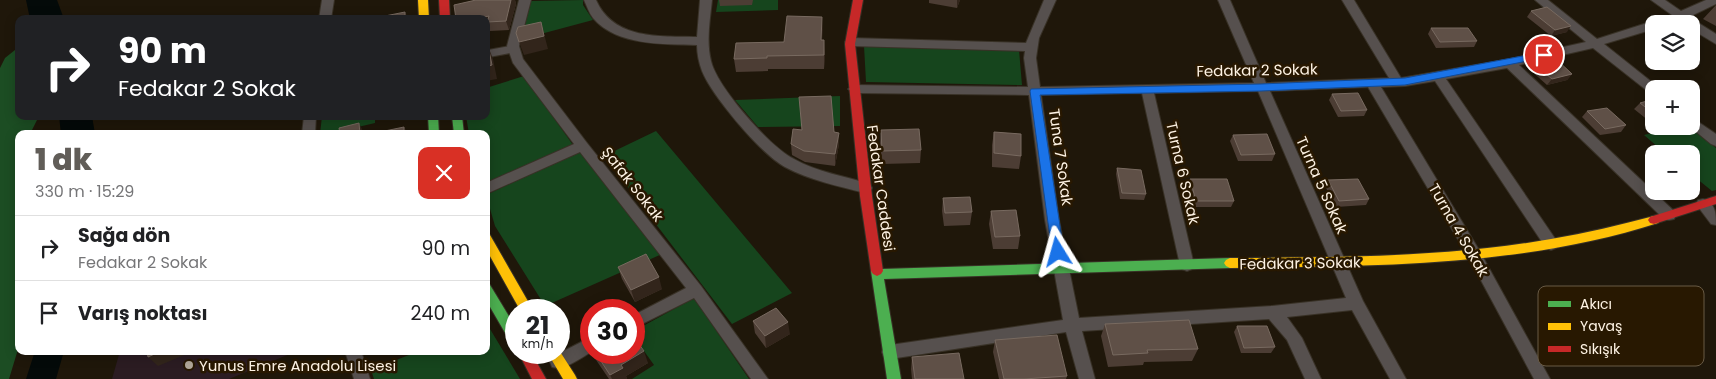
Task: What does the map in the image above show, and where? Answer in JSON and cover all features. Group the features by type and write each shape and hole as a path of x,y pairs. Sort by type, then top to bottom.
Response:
{"street":[{"path":"326,15 328,0"},
{"path":"423,0 424,15"},
{"path":"444,0 445,15"},
{"path":"513,49 525,0"},
{"path":"590,0 594,12 604,23 623,32 647,39 703,41"},
{"path":"706,0 703,41 705,64 713,81 778,156 804,170 865,188"},
{"name":"Fedakar Caddesi","path":"858,0 851,42 854,89 865,188 894,379"},
{"name":"Turna 5 Sokak","path":"1224,0 1356,303 1398,379"},
{"path":"1348,0 1397,82"},
{"path":"1541,0 1645,83"},
{"path":"1657,0 1680,15"},
{"path":"1684,15 1715,0"},
{"name":"Tuna 7 Sokak","path":"1046,1 1030,47 1061,270 1071,325 1087,379"},
{"name":"Fedakar 2 Sokak","path":"854,89 1035,91 1261,87 1397,82 1510,63 1596,43 1645,28"},
{"path":"1700,29 1716,40"},
{"path":"851,42 1030,47"},
{"name":"Şafak Sokak","path":"513,49 517,60 582,146 696,290 760,379"},
{"path":"1510,63 1669,215"},
{"path":"1438,76 1552,244"},
{"name":"Turna 4 Sokak","path":"1372,83 1474,254 1542,379"},
{"name":"Turna 6 Sokak","path":"1146,88 1187,264"},
{"path":"1700,128 1716,141"},
{"path":"490,187 582,146"},
{"path":"1710,202 1716,220"},
{"name":"Fedakar 3 Sokak","path":"878,274 1061,270 1187,264 1338,262 1474,254 1552,244 1614,232 1710,202"},
{"path":"490,245 521,299"},
{"path":"645,316 696,290"},
{"path":"490,296 505,321"},
{"path":"890,352 1071,325 1272,312 1356,303"},
{"path":"1272,312 1295,338 1313,379"},
{"path":"354,355 362,379"},
{"path":"531,364 539,379"},
{"path":"560,364 570,379"}],"lane":[{"path":"490,53 513,49"}],"shaded area":[{"path":"26,0 57,0 63,15 29,15"},
{"path":"59,120 93,120 94,130 61,130"},
{"path":"34,355 63,355 56,379 26,379"},
{"name":"Yunus Emre Anadolu Lisesi","path":"119,355 287,355 229,379 112,379"}],"green space":[{"path":"583,0 583,5 593,20 522,39 530,1"},
{"path":"718,0 778,0 778,10 716,12"},
{"path":"864,46 1019,50 1022,85 866,82"},
{"path":"15,50 15,120 37,120 32,130 15,130 16,355 9,379 0,379 0,68 5,58"},
{"path":"524,76 573,145 490,183 490,130 468,130 467,120 490,120 490,87"},
{"path":"840,96 840,126 758,127 735,100"},
{"path":"322,120 375,120 375,123 345,130 320,130"},
{"path":"656,131 792,293 732,324 604,156"},
{"path":"1644,135 1700,135 1716,148 1716,190 1712,191 1700,181 1700,145 1656,145"},
{"path":"580,151 662,254 561,299 541,299 495,226 490,209 490,193"},
{"path":"694,298 749,379 632,379 654,365 645,352 645,325"},
{"path":"490,329 505,354 505,364 511,364 520,379 374,379 371,370 409,355 490,355"}],"building":[{"path":"476,0 511,0 506,21 490,22 490,15 455,15 454,5"},
{"path":"1547,7 1571,26 1555,30 1531,11"},
{"path":"405,12 405,15 390,15"},
{"path":"787,16 822,17 821,40 824,40 824,55 767,56 767,58 734,59 736,43 784,42"},
{"path":"541,22 544,36 519,42 516,33 518,27"},
{"path":"1431,28 1468,28 1477,41 1440,42"},
{"path":"1555,58 1572,74 1552,79 1533,63"},
{"path":"1358,93 1367,110 1341,111 1332,94"},
{"path":"831,96 834,132 839,133 835,154 804,151 791,144 793,129 802,130 799,97"},
{"path":"1607,108 1626,125 1605,129 1587,111"},
{"path":"359,123 360,130 339,130 339,128"},
{"path":"404,127 404,130 390,130"},
{"path":"919,129 921,150 882,151 881,130"},
{"path":"994,132 1021,134 1021,156 994,153"},
{"path":"1267,134 1275,154 1241,155 1233,135"},
{"path":"1117,168 1141,170 1146,194 1122,193"},
{"path":"1190,179 1227,179 1234,201 1196,201"},
{"path":"1358,179 1369,199 1339,201 1328,180"},
{"path":"970,197 972,212 945,213 943,198"},
{"path":"1016,210 1020,236 995,237 991,211"},
{"path":"646,254 659,277 631,290 618,267"},
{"path":"776,308 788,322 765,336 753,321"},
{"path":"1189,320 1198,349 1147,350 1148,353 1113,355 1105,324"},
{"path":"1237,326 1267,326 1275,347 1244,348"},
{"path":"1057,335 1067,376 1004,379 995,340"},
{"path":"959,353 964,379 915,379 912,357"},
{"path":"603,364 623,364 621,365 623,368 610,375"}],"traffic: fast":[{"path":"433,120 434,130"},
{"path":"457,120 459,130"},
{"path":"878,274 1230,263"},
{"path":"877,271 894,379"},
{"path":"490,296 505,321"}],"traffic: slow":[{"path":"423,0 424,15"},
{"path":"1230,263 1390,260 1497,252 1602,234 1654,220"},
{"path":"490,245 521,299"},
{"path":"561,364 570,379"}],"traffic: jam":[{"path":"444,0 445,15"},
{"path":"858,0 850,44 866,196 877,271"},
{"path":"1654,220 1716,200"},
{"path":"531,364 539,379"}],"place":[{"name":"Yunus Emre Anadolu Lisesi","path":"189,365"}],"route":[{"path":"1058,252 1035,91 1405,82 1544,55"}]}
